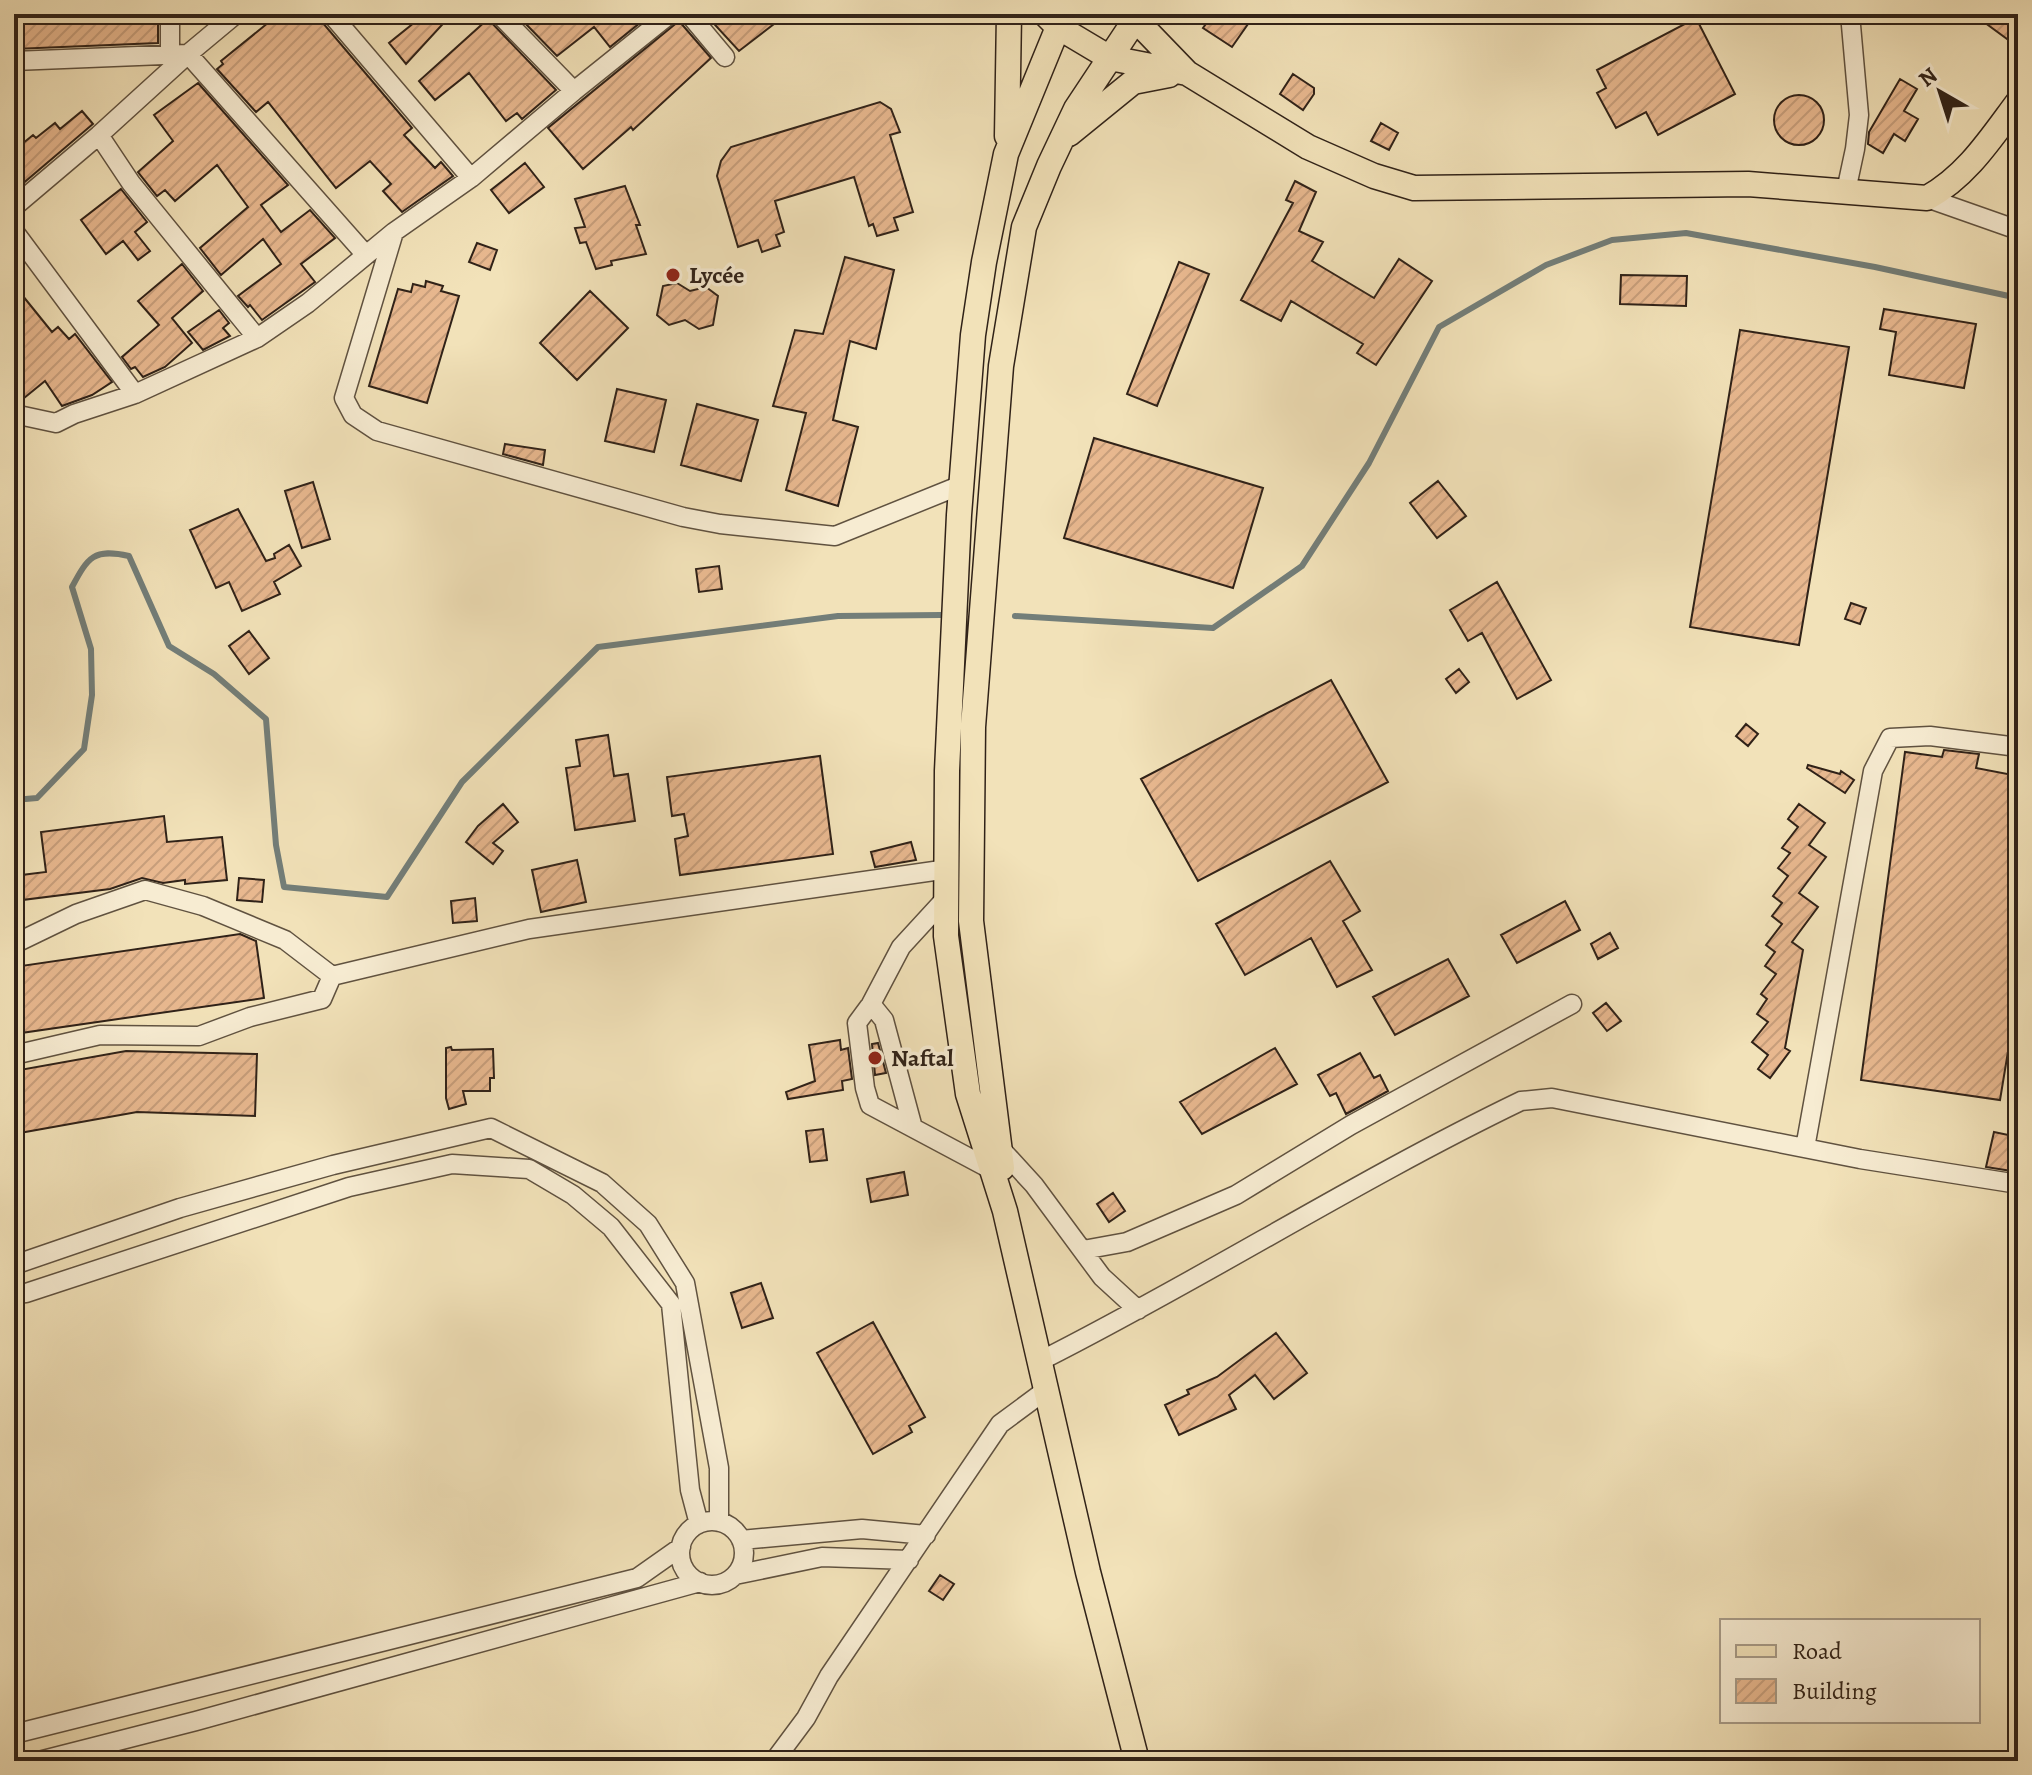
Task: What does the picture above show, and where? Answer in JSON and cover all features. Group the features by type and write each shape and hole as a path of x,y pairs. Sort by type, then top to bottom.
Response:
{"main road":[{"path":"1006,154 1009,14"},
{"path":"1137,1761 1088,1572 1005,1211 971,921 973,727 1003,350 1024,227 1076,109 1140,15 1187,73 1308,147 1374,176 1414,188 1748,184 1927,198 1946,188 1969,166 2018,102"},
{"path":"997,1160 968,1094 946,936 947,771 961,485 973,335 984,262 1006,154 1057,18 1110,58 1187,73"},
{"path":"1062,139 1133,82 1187,73"}],"street":[{"path":"170,14 179,55 365,254"},
{"path":"14,207 99,135 179,55 236,14"},
{"path":"331,14 471,178"},
{"path":"499,14 574,91"},
{"path":"14,414 56,423 135,394 257,338 308,303 394,232 471,178 670,14"},
{"path":"689,14 725,57"},
{"path":"1846,191 1859,115 1850,14"},
{"path":"14,61 179,55"},
{"path":"99,135 131,183 257,338"},
{"path":"1927,198 2018,230"},
{"path":"14,231 135,394"},
{"path":"394,232 344,398 353,415 377,431 683,517 835,536 961,485"},
{"path":"1805,1148 1873,771 1890,738 1930,736 2018,747"},
{"path":"332,976 529,929 948,869"},
{"path":"14,944 76,914 145,890 203,906 285,940 332,976"},
{"path":"946,898 901,947 871,1004 857,1023 870,1105 913,1128 997,1160 1034,1185 1102,1277 1138,1310"},
{"path":"14,1055 100,1035 199,1036 250,1017 322,999 332,976"},
{"path":"871,1004 884,1020 913,1128"},
{"path":"1083,1250 1127,1242 1236,1195 1351,1125 1572,1004"},
{"path":"1040,1361 1521,1101 1552,1098 1805,1148 2018,1184"},
{"path":"14,1265 195,1204 333,1165 491,1128 602,1183 648,1224 685,1283 719,1468 719,1522"},
{"path":"14,1294 26,1293 349,1187 452,1164 529,1169 573,1195 611,1227 671,1304 690,1490 699,1524"},
{"path":"774,1761 806,1718 829,1676 1000,1424 1046,1390"},
{"path":"14,1734 637,1578 681,1547 690,1529 699,1524 719,1522 728,1525 741,1540 743,1560 735,1575"},
{"path":"741,1540 862,1529 926,1535"},
{"path":"681,1547 684,1568 700,1582"},
{"path":"39,1761 196,1721 700,1582 721,1583 735,1575 822,1557 909,1560"}],"building":[{"path":"14,14 158,14 158,43 14,49"},
{"path":"279,14 319,14 322,22 412,128 404,135 435,168 441,162 453,176 402,212 383,191 391,184 370,161 336,188 268,102 256,112 217,69 223,64 221,61"},
{"path":"425,14 452,14 406,64 389,43"},
{"path":"530,14 651,14 610,47 594,27 557,56 522,20"},
{"path":"705,14 787,14 739,51"},
{"path":"1213,14 1255,14 1232,47 1203,28"},
{"path":"1973,14 2018,14 2018,47"},
{"path":"1696,18 1735,94 1658,135 1646,112 1616,128 1597,93 1606,88 1597,70"},
{"path":"488,19 556,90 522,119 517,113 506,121 469,73 435,100 419,81"},
{"path":"679,21 711,58 633,130 631,127 583,169 548,128"},
{"path":"1293,74 1314,88 1314,94 1303,110 1280,94"},
{"path":"1900,79 1917,89 1904,111 1918,119 1905,141 1894,134 1883,153 1868,144 1869,132"},
{"path":"198,83 288,185 261,205 281,232 310,210 335,238 301,264 315,282 262,320 238,296 281,264 263,239 221,275 200,248 248,207 217,165 175,201 165,190 157,196 138,172 173,141 154,115"},
{"path":"1789,96 1809,96 1823,110 1823,130 1809,144 1789,144 1775,130 1775,110"},
{"path":"880,102 891,109 900,132 890,135 913,212 894,218 898,230 877,236 873,224 869,226 854,177 775,201 784,232 776,235 780,246 762,252 758,240 738,247 717,176 721,161 731,147"},
{"path":"82,111 93,124 14,191 14,134 22,144 33,135 36,138 55,123 60,129"},
{"path":"1381,123 1398,133 1389,150 1371,141"},
{"path":"525,163 544,187 509,213 491,190"},
{"path":"1295,181 1316,192 1299,231 1323,242 1312,261 1374,298 1399,259 1432,281 1376,365 1357,353 1363,344 1291,301 1281,321 1241,300 1293,203 1286,200"},
{"path":"625,186 640,225 636,225 646,254 611,261 612,265 596,269 586,242 580,243 575,228 585,227 575,199"},
{"path":"121,189 147,222 135,232 150,251 138,260 123,241 106,254 81,220"},
{"path":"477,243 497,250 490,270 469,262"},
{"path":"845,257 894,270 876,349 850,341 833,420 858,427 838,506 786,490 806,413 773,406 795,330 823,334"},
{"path":"1179,262 1209,274 1157,406 1127,394"},
{"path":"182,264 203,291 172,318 192,343 165,367 143,377 135,367 131,369 122,357 159,325 138,301"},
{"path":"1621,275 1687,276 1686,306 1620,304"},
{"path":"426,281 443,286 441,291 459,296 427,403 369,386 398,289 411,292 413,284 425,287"},
{"path":"677,283 690,291 706,287 718,296 713,325 699,329 685,320 669,325 657,315 663,286"},
{"path":"14,285 52,332 58,327 69,339 75,334 112,382 92,395 62,406 45,381 18,403 14,402"},
{"path":"590,291 628,328 577,380 540,343"},
{"path":"1884,309 1976,324 1964,388 1889,375 1896,332 1880,329"},
{"path":"219,310 229,323 223,328 230,336 203,350 188,332"},
{"path":"1740,330 1849,347 1799,645 1690,627"},
{"path":"617,389 666,400 654,452 605,441"},
{"path":"697,404 758,420 741,481 681,465"},
{"path":"1094,438 1263,488 1233,588 1064,538"},
{"path":"505,444 545,450 543,465 503,454"},
{"path":"1438,481 1466,516 1437,538 1410,503"},
{"path":"313,482 330,539 302,548 285,491"},
{"path":"238,509 266,561 275,558 274,554 289,545 301,566 274,582 280,594 242,611 229,582 216,588 190,530"},
{"path":"719,566 722,589 699,592 696,569"},
{"path":"1497,582 1551,680 1517,699 1482,633 1468,641 1450,610"},
{"path":"1851,603 1866,608 1860,624 1845,619"},
{"path":"249,631 269,658 249,674 229,646"},
{"path":"1459,669 1469,682 1456,693 1446,679"},
{"path":"1331,680 1388,782 1198,881 1141,779"},
{"path":"1746,724 1758,734 1748,746 1736,736"},
{"path":"608,735 614,776 628,774 635,821 575,830 566,768 580,766 576,740"},
{"path":"1944,750 1979,754 1976,768 2018,776 2018,991 2000,1100 1861,1080 1905,752 1942,757"},
{"path":"820,756 833,854 680,875 675,839 688,836 684,814 672,816 667,777"},
{"path":"1808,765 1840,774 1841,771 1854,780 1845,793 1807,768"},
{"path":"503,804 518,822 493,843 503,851 493,864 466,842 478,826"},
{"path":"1799,804 1825,823 1809,845 1826,857 1799,893 1818,907 1792,942 1803,950 1785,1048 1790,1051 1770,1078 1758,1069 1768,1055 1752,1042 1768,1022 1757,1014 1767,999 1761,994 1776,974 1765,966 1775,952 1766,945 1782,924 1772,916 1782,903 1773,896 1788,876 1778,868 1790,853 1782,848 1798,827 1788,819"},
{"path":"164,816 167,842 222,837 227,880 185,884 185,880 163,883 142,878 110,889 14,901 14,876 46,872 41,832"},
{"path":"911,842 916,860 875,867 871,852"},
{"path":"577,860 586,902 541,912 532,870"},
{"path":"1330,861 1360,911 1343,921 1372,970 1337,987 1311,938 1245,975 1216,924"},
{"path":"239,878 264,880 262,902 237,900"},
{"path":"475,898 477,921 453,923 451,901"},
{"path":"1565,901 1580,930 1517,963 1501,935"},
{"path":"1610,933 1618,948 1598,959 1591,944"},
{"path":"240,934 256,941 264,998 14,1034 14,967"},
{"path":"1448,959 1469,996 1395,1035 1373,997"},
{"path":"1606,1003 1621,1021 1607,1031 1593,1013"},
{"path":"840,1040 841,1050 848,1048 852,1079 842,1081 843,1090 788,1099 786,1092 815,1081 809,1045"},
{"path":"878,1043 886,1073 875,1075 872,1044"},
{"path":"451,1047 452,1050 493,1049 494,1078 490,1078 490,1091 463,1091 466,1104 449,1109 446,1098 446,1048"},
{"path":"1275,1048 1297,1084 1202,1134 1180,1102"},
{"path":"126,1051 257,1054 255,1116 137,1112 14,1134 14,1071"},
{"path":"1360,1053 1374,1078 1380,1075 1388,1091 1346,1114 1336,1093 1330,1096 1318,1075"},
{"path":"823,1129 827,1160 810,1162 806,1131"},
{"path":"1994,1132 2018,1137 2018,1172 1986,1167"},
{"path":"904,1172 908,1195 871,1202 867,1179"},
{"path":"1113,1193 1125,1211 1109,1222 1097,1204"},
{"path":"761,1283 773,1318 742,1328 731,1293"},
{"path":"873,1322 925,1417 909,1426 912,1432 873,1454 817,1353"},
{"path":"1276,1333 1307,1373 1274,1399 1255,1375 1229,1395 1236,1409 1179,1435 1165,1405 1189,1394 1187,1390 1217,1377"},
{"path":"940,1575 954,1584 943,1600 929,1591"}],"waterway":[{"path":"1015,616 1213,628 1302,566 1369,463 1439,327 1546,265 1612,240 1686,233 1875,267 2018,298"},
{"path":"14,800 37,798 84,749 92,695 91,649 72,587 88,562 100,554 129,556 169,646 214,674 266,719 276,845 284,887 387,897 462,782 598,647 838,616 941,615"}],"place":[{"name":"Lycée","path":"673,275"},
{"name":"Naftal","path":"875,1058"}]}
